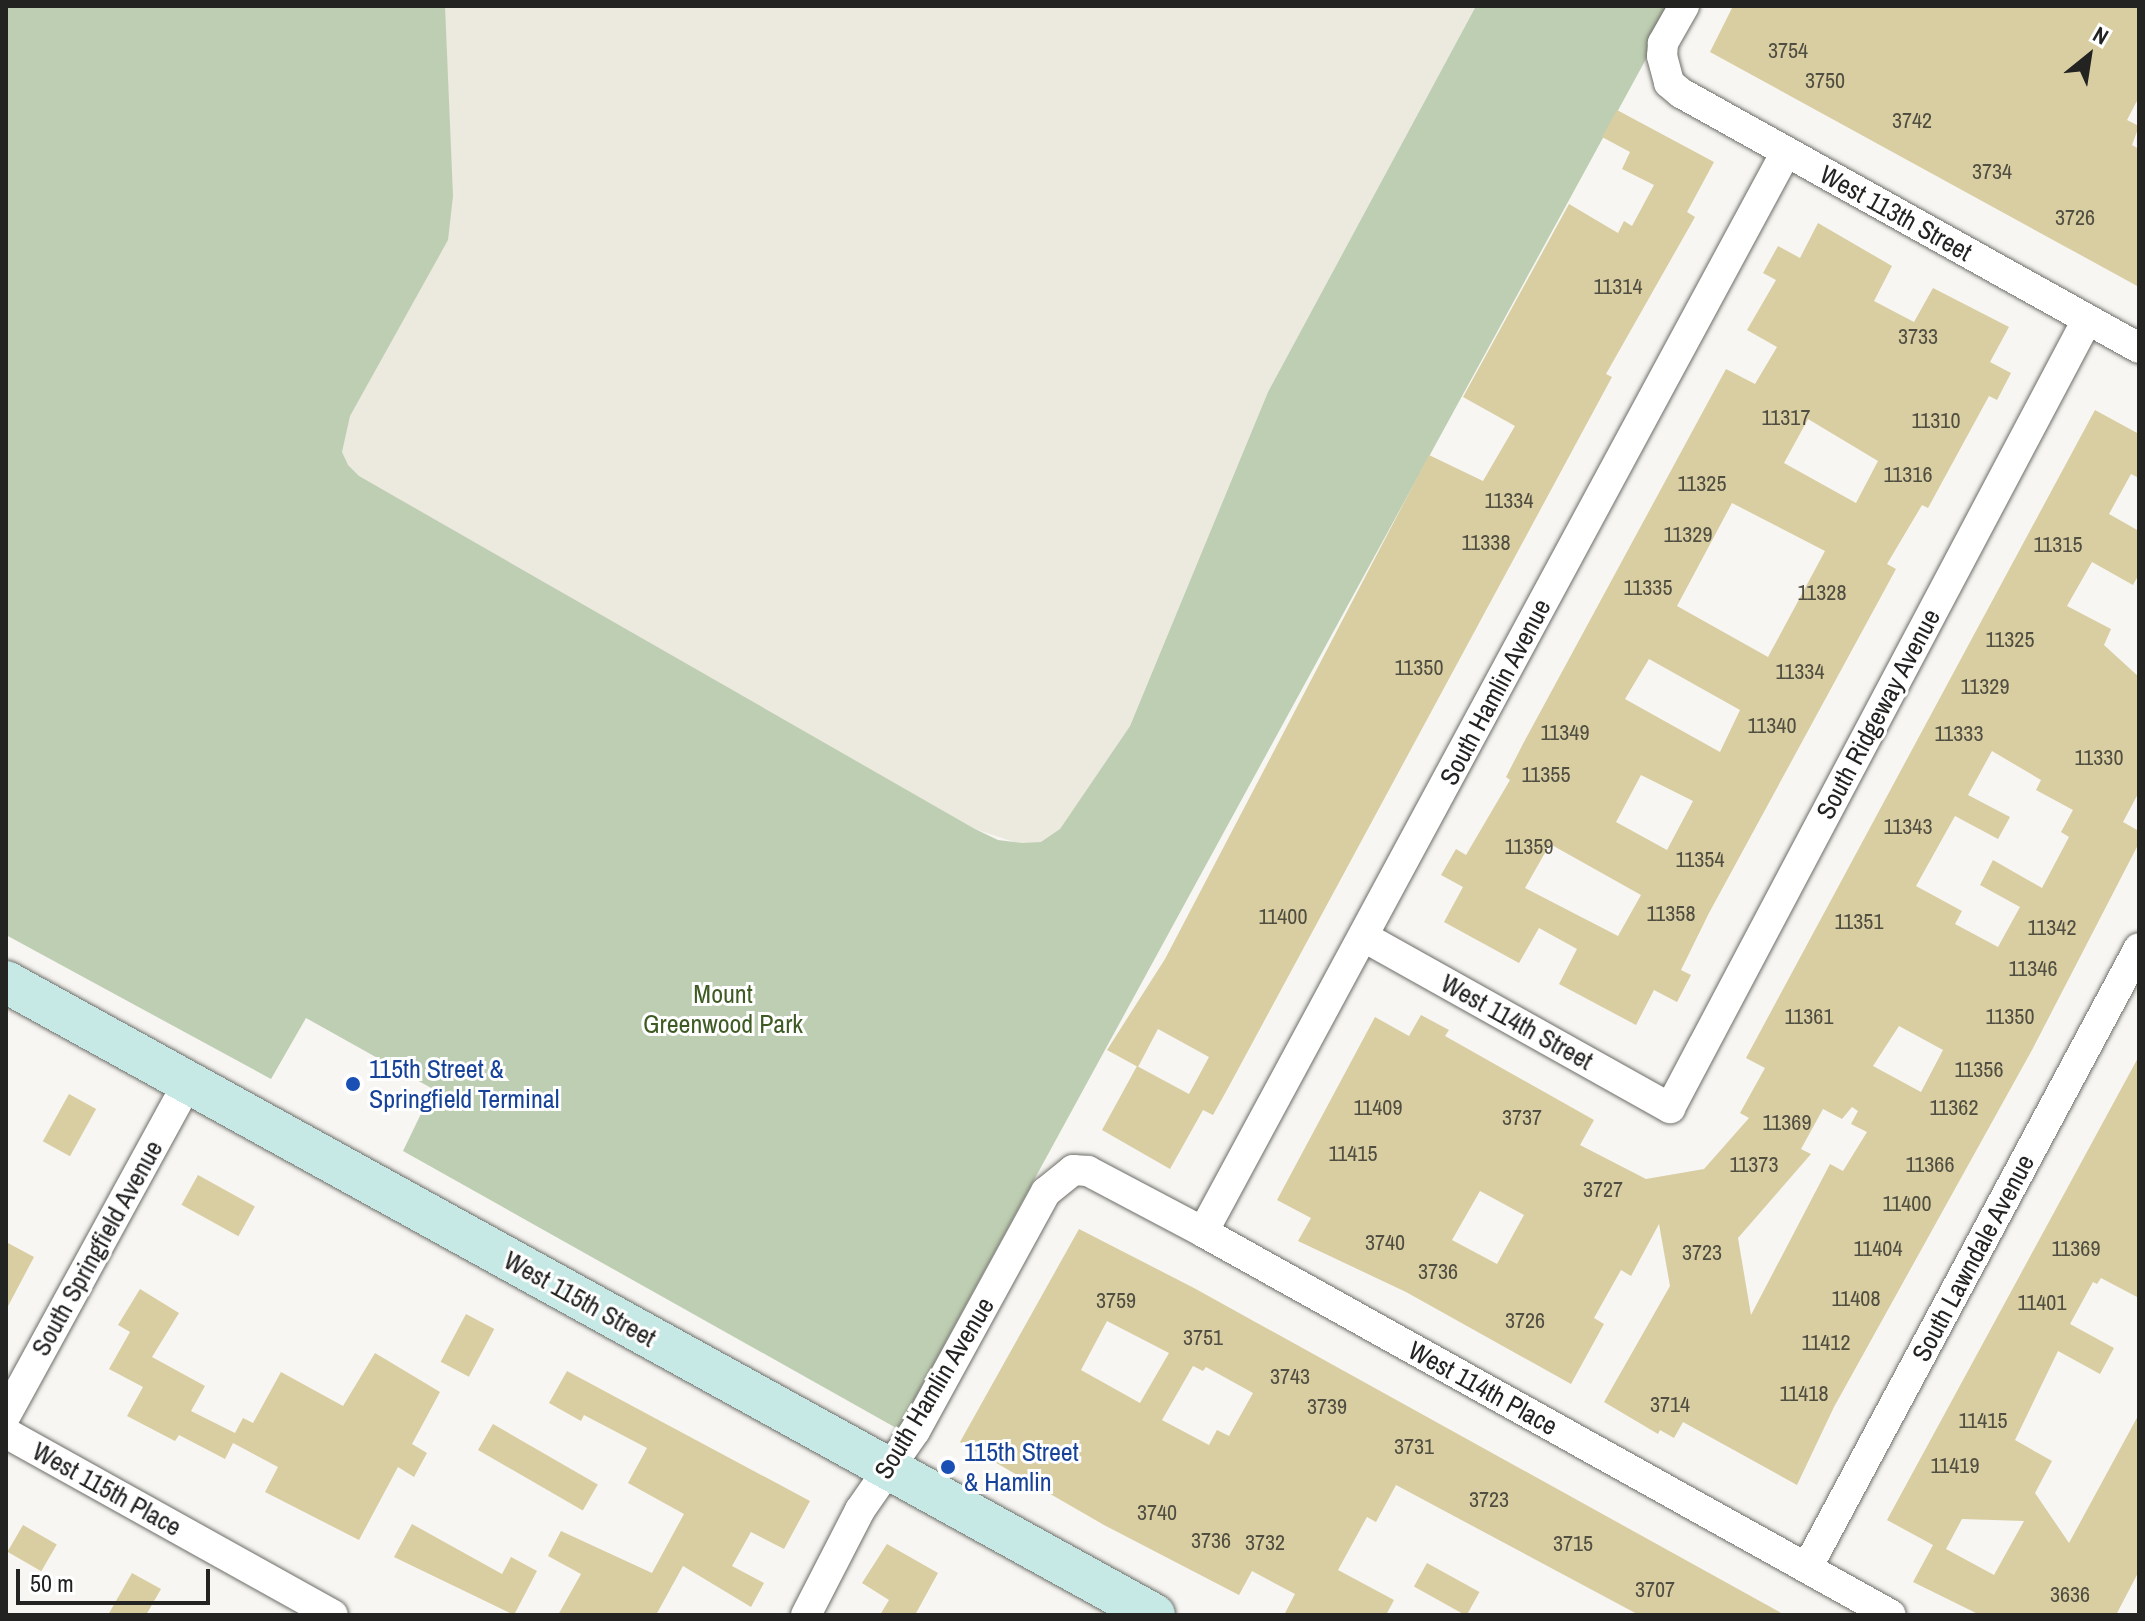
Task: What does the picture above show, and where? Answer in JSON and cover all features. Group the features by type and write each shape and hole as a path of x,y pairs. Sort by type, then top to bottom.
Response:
{"street":[{"name":"West 113th Street","path":"1684,6 1663,43 1662,69 1681,93 2139,348"},
{"name":"South Hamlin Avenue","path":"1203,1232 1786,152"},
{"name":"South Ridgeway Avenue","path":"1670,1108 2087,320"},
{"name":"West 114th Street","path":"1364,937 1670,1108"},
{"name":"South Lawndale Avenue","path":"1807,1568 2139,948"},
{"name":"West 115th Street","path":"6,982 1154,1615"},
{"name":"South Springfield Avenue","path":"6,1415 188,1082"},
{"name":"South Hamlin Avenue","path":"806,1615 860,1510 915,1431 1046,1192 1073,1170"},
{"name":"West 114th Place","path":"1073,1170 1088,1171 1203,1232 1891,1615"},
{"name":"West 115th Place","path":"6,1433 333,1615"}],"shaded area":[{"path":"6,6 1476,6 1268,392 1130,726 1060,829 1035,849 975,829 358,476 6,283"}],"green space":[{"name":"Mount Greenwood Park","path":"6,6 445,6 453,196 448,240 350,416 342,452 348,465 359,476 975,829 998,840 1022,843 1041,842 1060,829 1130,726 1268,392 1476,6 1675,6 898,1429 403,1151 433,1089 306,1018 271,1079 6,935"}],"building":[{"path":"1733,6 2139,6 2139,97 2127,120 2139,126 2132,145 2139,149 2139,287 1710,52"},
{"path":"1617,110 1714,162 1687,212 1695,217 1606,374 1612,377 1228,1088 1213,1115 1203,1110 1170,1169 1102,1130 1137,1066 1107,1050 1165,959 1429,455 1483,481 1515,426 1463,397 1569,204 1618,233 1624,221 1632,226 1654,185 1622,169 1630,152 1602,137","holes":["1158,1029 1209,1057 1189,1094 1138,1067"]},
{"path":"1818,223 1892,266 1874,301 1914,322 1933,288 2009,327 1990,362 2011,373 1997,400 1989,396 1928,508 1922,505 1887,564 1896,569 1709,913 1681,970 1691,975 1677,1002 1654,990 1636,1025 1559,984 1577,949 1539,928 1519,963 1444,922 1463,887 1441,875 1456,849 1466,855 1510,780 1506,777 1524,742 1726,369 1755,384 1777,347 1747,330 1776,280 1763,273 1778,246 1800,258","holes":["1808,419 1878,461 1856,503 1784,463","1732,503 1825,551 1768,657 1677,606","1649,659 1740,710 1720,752 1625,699","1641,775 1693,801 1667,850 1616,822","1550,844 1641,895 1618,936 1525,888"]},
{"path":"2095,410 2139,434 2139,478 2131,474 2109,514 2139,531 2139,574 2133,585 2092,562 2067,606 2111,629 2104,645 2139,677 2139,792 2123,822 2139,831 2139,843 2032,1050 1834,1407 1797,1485 1683,1422 1674,1438 1660,1430 1658,1434 1604,1402 1670,1286 1659,1224 1631,1276 1621,1270 1594,1318 1604,1324 1571,1384 1406,1292 1298,1241 1311,1218 1277,1200 1375,1017 1409,1036 1421,1015 1449,1030 1445,1036 1594,1120 1580,1145 1646,1179 1704,1169 1749,1118 1740,1113 1765,1068 1746,1058","holes":["1992,751 2041,780 2036,790 2073,810 2061,832 2069,837 2042,888 1993,860 1980,885 2020,907 1998,947 1955,924 1962,911 1916,886 1955,816 1998,839 2010,817 1968,795","1899,1026 1943,1050 1921,1092 1873,1066","1852,1107 1858,1111 1851,1124 1867,1132 1843,1171 1830,1164 1751,1315 1738,1238 1811,1154 1801,1149 1823,1109 1842,1119","1480,1191 1524,1215 1497,1264 1452,1240"]},
{"path":"2139,1056 2139,1298 2101,1278 2097,1284 2093,1282 2070,1324 2114,1348 2100,1374 2058,1351 2015,1440 2052,1461 2035,1493 2069,1543 2139,1414 2139,1571 2116,1615 1980,1615 1913,1582 1933,1545 1887,1520","holes":["1962,1519 2024,1521 1994,1575 1946,1549"]},
{"path":"69,1094 96,1109 70,1156 43,1141"},
{"path":"198,1175 255,1207 238,1236 182,1205"},
{"path":"1079,1229 1194,1288 1785,1615 1639,1615 1396,1485 1376,1522 1367,1517 1338,1570 1394,1600 1386,1615 1284,1615 1295,1594 1252,1571 1239,1595 1104,1525 960,1442","holes":["1107,1321 1169,1353 1140,1403 1081,1370","1193,1366 1203,1371 1206,1367 1253,1393 1229,1436 1217,1430 1209,1445 1162,1420"]},
{"path":"6,1242 34,1257 6,1310"},
{"path":"140,1289 179,1313 152,1357 205,1386 191,1411 235,1433 243,1418 253,1423 281,1372 343,1406 375,1353 440,1392 412,1444 427,1453 414,1477 398,1467 359,1540 265,1492 278,1467 233,1443 225,1459 179,1435 175,1441 127,1416 143,1387 109,1369 130,1332 118,1325"},
{"path":"466,1314 494,1329 469,1377 441,1362"},
{"path":"567,1371 810,1501 784,1549 751,1532 732,1566 764,1583 751,1607 683,1566 656,1615 558,1615 581,1574 548,1556 561,1531 652,1573 684,1514 628,1483 647,1448 584,1415 581,1421 549,1403"},
{"path":"493,1424 598,1484 583,1510 478,1450"},
{"path":"412,1524 502,1574 511,1557 537,1571 514,1615 394,1557"},
{"path":"23,1525 57,1544 41,1571 8,1552"},
{"path":"887,1544 938,1573 915,1615 880,1615 889,1600 862,1583"},
{"path":"1427,1563 1479,1592 1465,1615 1414,1587"},
{"path":"132,1573 161,1589 146,1615 108,1615"}],"place":[{"name":"115th Street & Springfield Terminal","path":"353,1084"},
{"name":"115th Street & Hamlin","path":"948,1467"}]}
